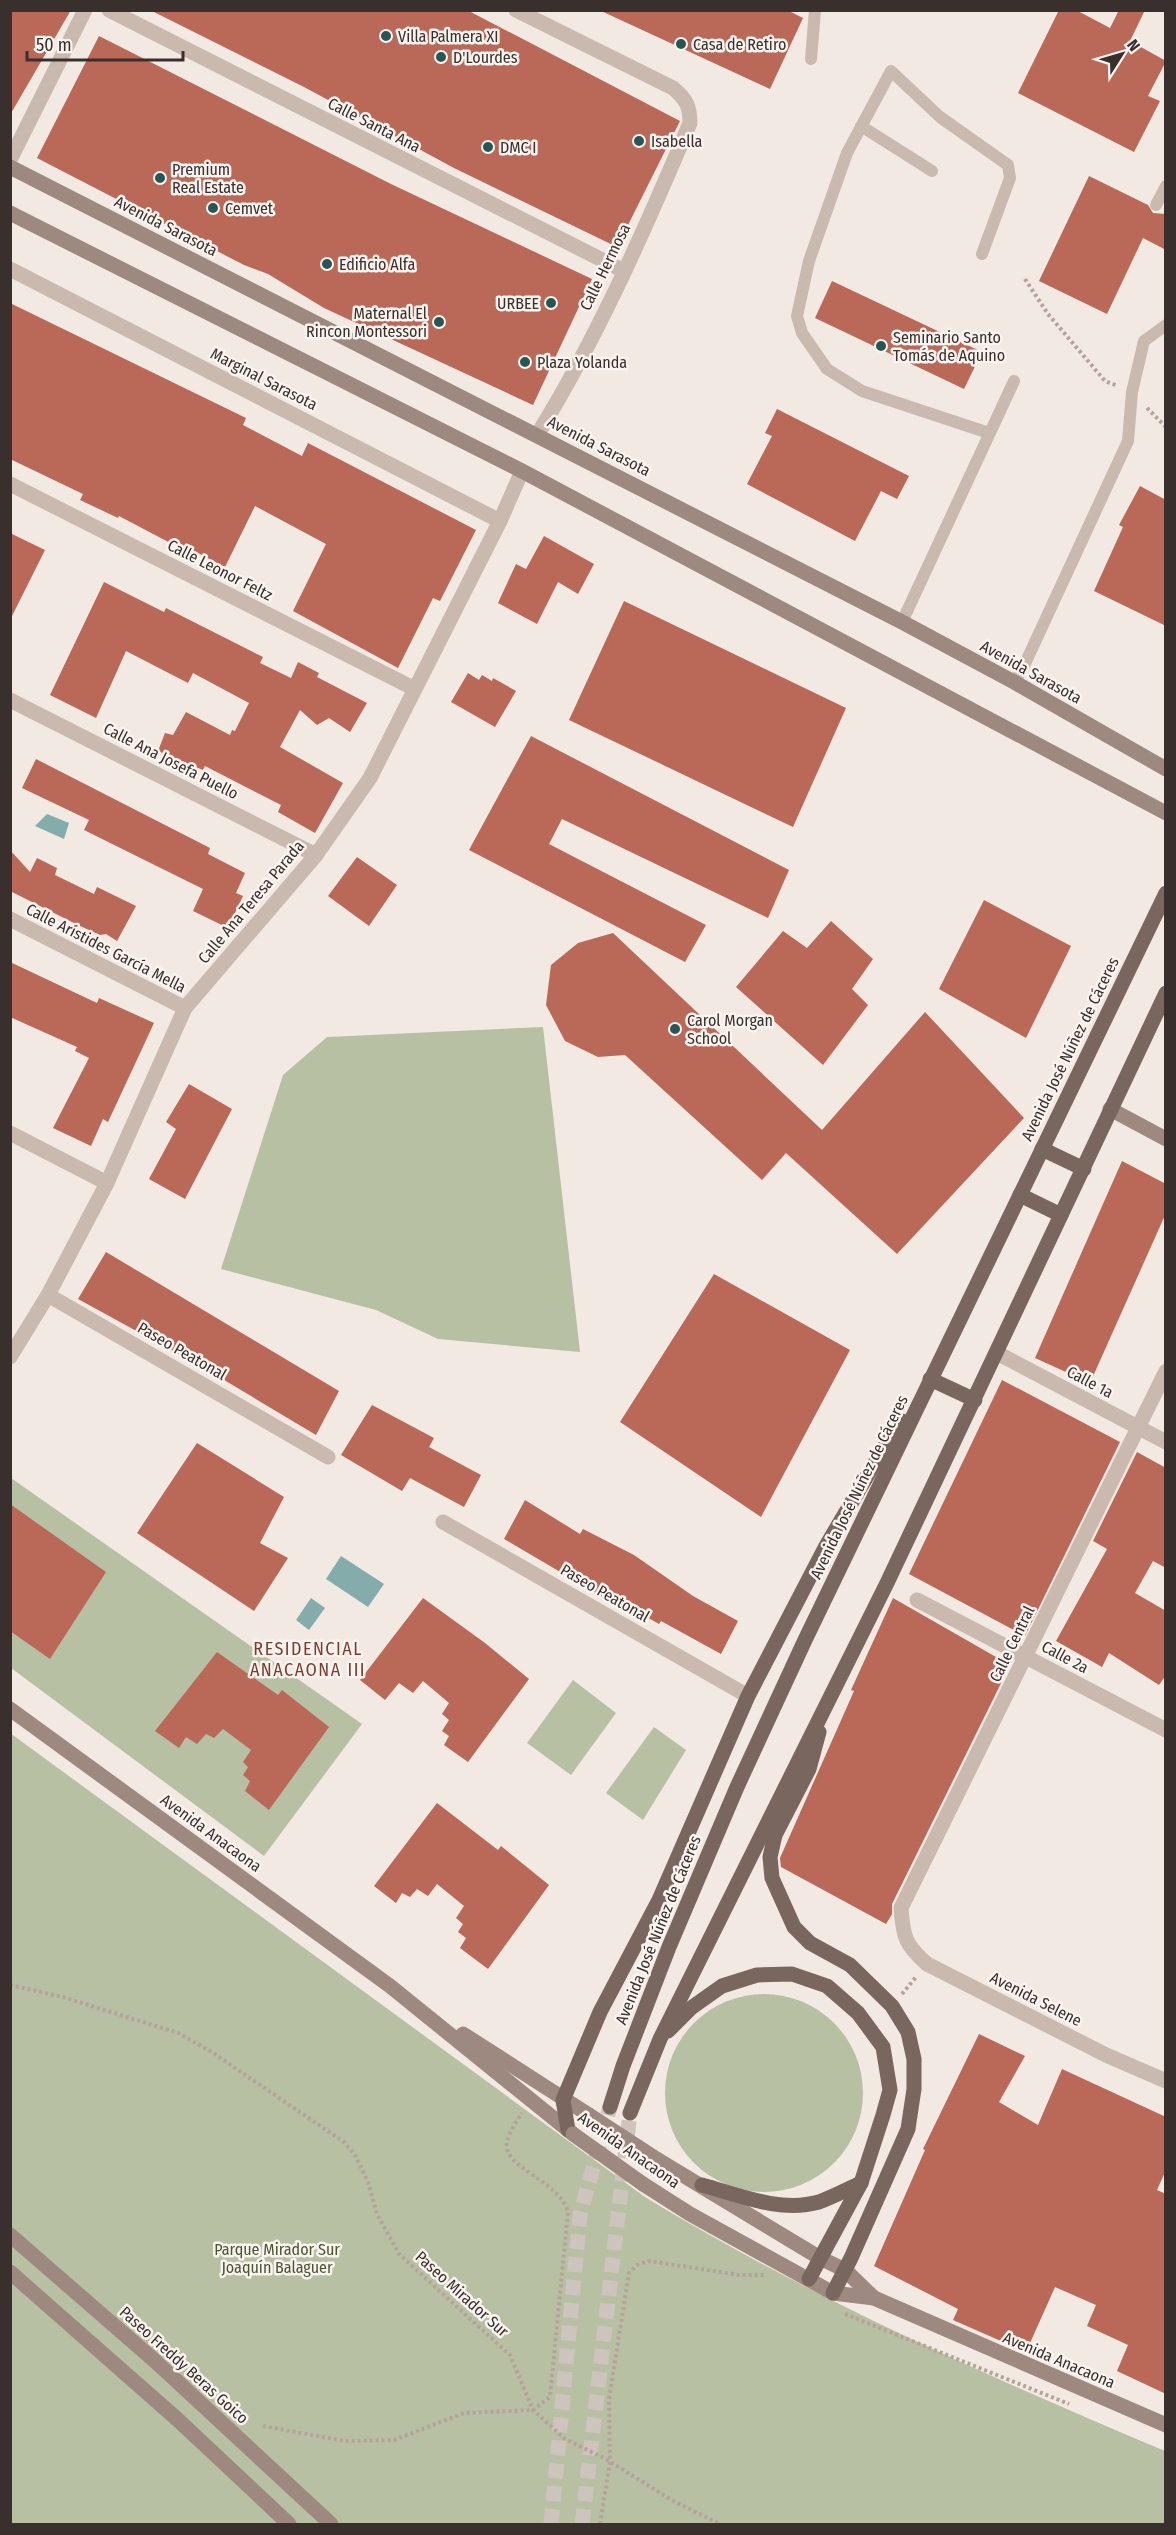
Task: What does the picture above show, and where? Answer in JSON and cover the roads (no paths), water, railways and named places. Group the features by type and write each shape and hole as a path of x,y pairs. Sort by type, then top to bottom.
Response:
{"main road":[{"name":"Avenida Sarasota","path":"10,167 902,622 1014,682 1166,769"},
{"path":"10,213 522,471 1166,813"},
{"name":"Avenida José Núñez de Cáceres","path":"610,2107 623,2066 665,1958 737,1788 929,1383 1166,893"},
{"path":"630,2113 660,2039 975,1400 1166,993"},
{"path":"1110,1109 1166,1139"},
{"path":"1042,1149 1084,1169"},
{"path":"1020,1195 1061,1215"},
{"path":"571,2132 563,2100 600,2012 659,1900 748,1696 832,1536 883,1449 929,1383 975,1400"},
{"path":"829,1696 809,1769 775,1835 770,1857 772,1878 794,1927 810,1943 850,1965 892,2006 908,2031 914,2059 914,2089 908,2128 833,2293"},
{"name":"Avenida Anacaona","path":"10,1708 390,1986 571,2132 643,2184 690,2214 833,2293 874,2298 1166,2425"},
{"path":"660,2039 691,2008 722,1986 757,1975 792,1974 827,1986 858,2013 883,2048 890,2090 861,2183 809,2278"},
{"name":"Avenida Anacaona","path":"390,1986 658,2160 820,2258 844,2270 874,2298"},
{"path":"702,2185 769,2204 794,2205 818,2202 861,2183"},
{"name":"Paseo Freddy Beras Goico","path":"10,2235 155,2361 331,2524"},
{"path":"10,2272 177,2419 289,2524"}],"street":[{"path":"10,160 85,10"},
{"name":"Calle Santa Ana","path":"109,10 624,271"},
{"name":"Calle Hermosa","path":"516,10 673,88 684,97 690,109 690,123 624,271 537,435"},
{"name":"Marginal Sarasota","path":"10,269 500,521"},
{"name":"Calle Ana Teresa Parada","path":"10,1357 48,1295 107,1183 185,1008 316,855 370,778 413,688 500,521 522,471"},
{"name":"Calle Leonor Feltz","path":"10,484 413,688"},
{"name":"Calle Ana Josefa Puello","path":"10,700 316,855"},
{"name":"Calle Arístides García Mella","path":"10,919 185,1008"},
{"path":"10,1133 107,1183"},
{"name":"Paseo Peatonal","path":"48,1295 328,1457"},
{"name":"Calle 1a","path":"997,1353 1166,1442"},
{"name":"Calle Central","path":"903,1935 901,1908 1166,1371"},
{"name":"Paseo Peatonal","path":"443,1522 748,1696"},
{"name":"Calle 2a","path":"917,1600 1166,1730"},
{"name":"Avenida Selene","path":"903,1935 911,1951 927,1964 1106,2055 1166,2081"}],"lane":[{"path":"811,59 815,10"},
{"path":"982,254 1010,177 1008,165 940,117 891,71 847,153 809,261 797,316 802,333 827,369 862,391 989,434"},
{"path":"861,126 932,171"},
{"path":"1156,205 1166,186"},
{"path":"1014,682 1023,668 1128,441 1132,392 1144,341 1166,325"},
{"path":"902,622 1014,381"}],"water":[{"path":"47,814 69,823 64,839 35,826"},
{"path":"341,1556 384,1584 368,1607 326,1579"},
{"path":"311,1598 325,1608 309,1630 296,1620"}],"tunnel":[{"path":"551,2524 580,2215 610,2107"},
{"path":"582,2524 630,2113"}],"place":[{"name":"Villa Palmera XI","path":"386,36"},
{"name":"Casa de Retiro","path":"681,44"},
{"name":"D'Lourdes","path":"441,57"},
{"name":"Isabella","path":"639,141"},
{"name":"DMC I","path":"488,147"},
{"name":"Premium Real Estate","path":"160,178"},
{"name":"Cemvet","path":"213,208"},
{"name":"Edificio Alfa","path":"327,264"},
{"name":"URBEE","path":"551,303"},
{"name":"Maternal El Rincon Montessori","path":"439,322"},
{"name":"Seminario Santo Tomás de Aquino","path":"881,346"},
{"name":"Plaza Yolanda","path":"525,362"},
{"name":"Carol Morgan School","path":"675,1029"}],"district":[{"name":"RESIDENCIAL ANACAONA III","path":"308,1659"}],"park label":[{"name":"Parque Mirador Sur Joaquín Balaguer","path":"277,2258"}]}
